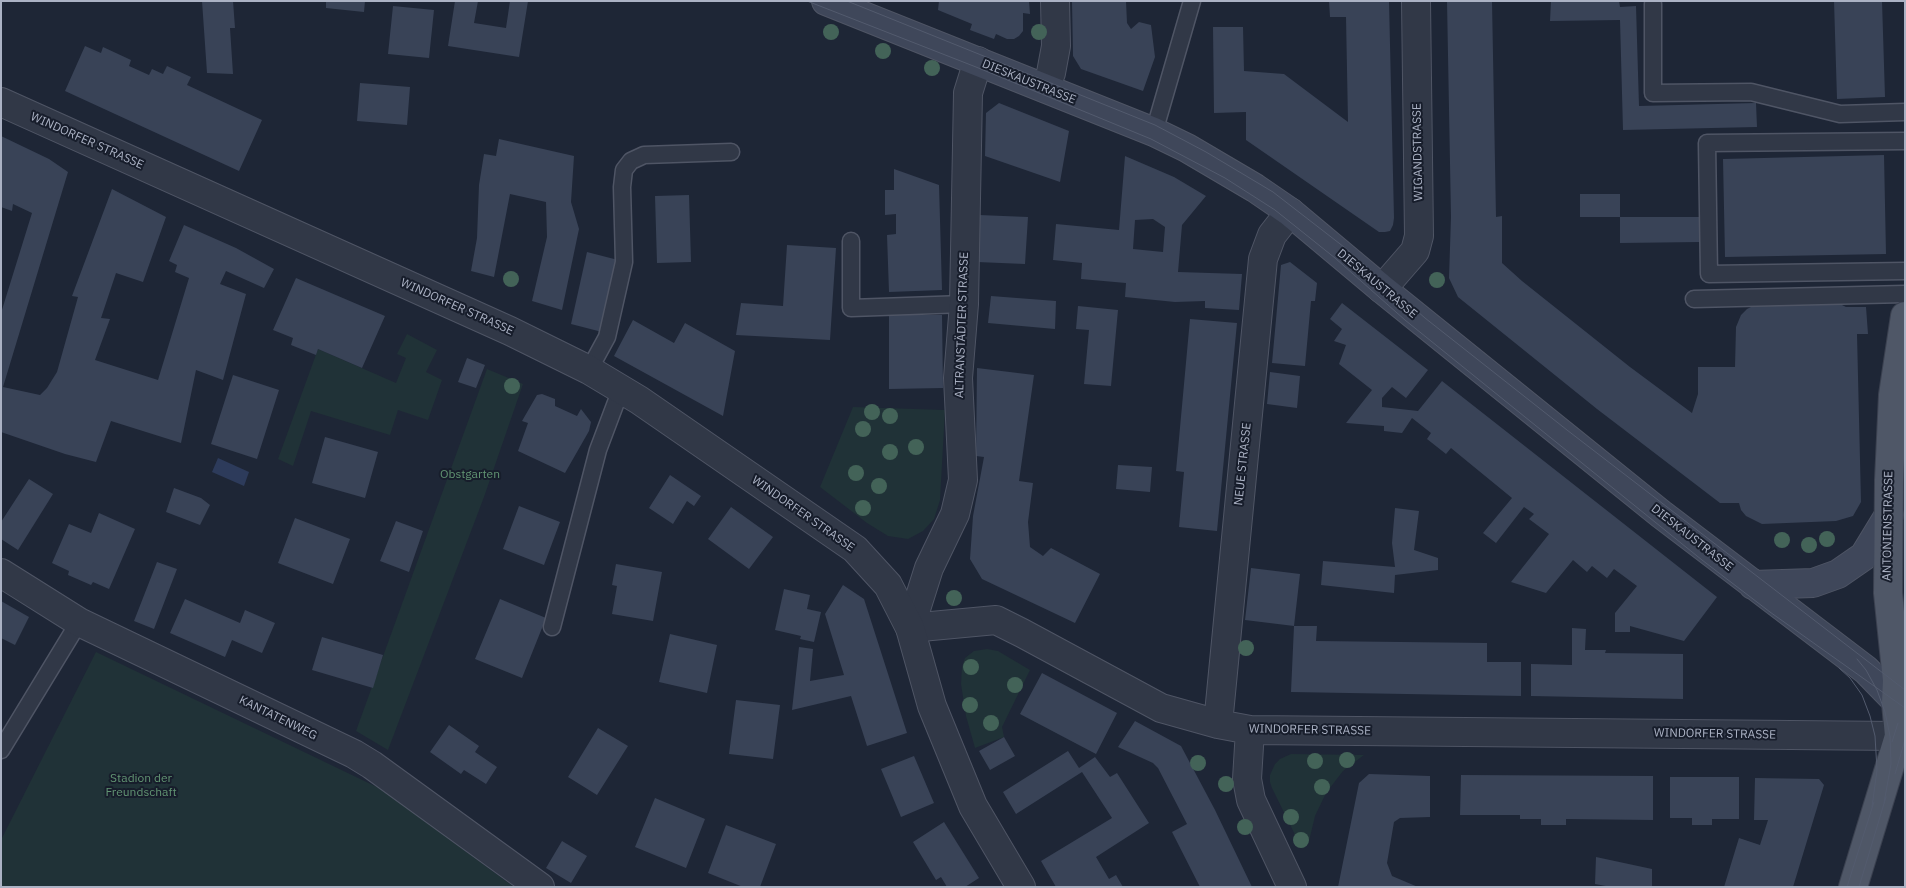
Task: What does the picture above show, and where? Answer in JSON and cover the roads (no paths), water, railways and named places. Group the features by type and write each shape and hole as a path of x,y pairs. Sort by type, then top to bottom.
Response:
{"main road":[{"name":"DIESKAUSTRASSE","path":"826,1 1154,132 1215,163 1255,188 1290,212 1576,447 1753,585 1866,670 1902,711"},
{"name":"ANTONIENSTRASSE","path":"1853,887 1902,711 1888,593 1889,464 1893,395 1905,316"},
{"path":"1753,585 1813,583 1838,574 1864,556 1889,515"}],"street":[{"path":"1045,88 1055,55 1055,1"},
{"name":"WIGANDSTRASSE","path":"1382,289 1415,251 1418,236 1416,1"},
{"name":"ALTRANSTÄDTER STRASSE","path":"910,628 929,568 955,514 963,480 958,378 964,304 968,93 978,61"},
{"name":"WINDORFER STRASSE","path":"1,102 502,327 589,370 621,389 855,549 888,585 910,628 996,620 1022,632 1160,708 1218,724 1250,730 1902,711"},
{"name":"NEUE STRASSE","path":"1218,724 1263,259 1272,236 1290,212"},
{"name":"KANTATENWEG","path":"1,573 79,622 354,754 393,779 540,887"},
{"path":"910,628 932,706 970,798 1021,887"},
{"path":"1250,730 1247,779 1251,800 1292,887"}],"lane":[{"path":"1154,132 1192,1"},
{"path":"1653,4 1654,93 1751,92 1840,114 1905,112"},
{"path":"1905,141 1707,143 1709,274 1905,271"},
{"path":"589,370 607,337 624,262 622,187 624,170 631,160 644,155 731,152"},
{"path":"851,241 851,308 964,304"},
{"path":"1694,299 1905,294"},
{"path":"552,627 598,450 621,389"},
{"path":"1,750 79,622"}],"water":[{"path":"218,458 249,472 244,486 212,472"}],"tram line":[{"path":"807,1 976,67 1151,139 1225,178 1275,210 1335,258 1405,320 1702,560 1770,612 1905,708"},
{"path":"847,1 1155,125 1206,152 1273,192 1344,247 1425,318 1567,430 1905,690"},
{"path":"1857,659 1866,670 1877,690 1885,712 1890,736 1891,764 1884,803"},
{"path":"1839,668 1850,678 1862,695 1875,736 1877,770 1872,807"},
{"path":"1892,742 1898,723"},
{"path":"1895,774 1905,740"},
{"path":"1859,887 1886,797"},
{"path":"1847,887 1874,802"}],"park label":[{"name":"Obstgarten","path":"470,475"},
{"name":"Stadion der Freundschaft","path":"141,786"}]}
